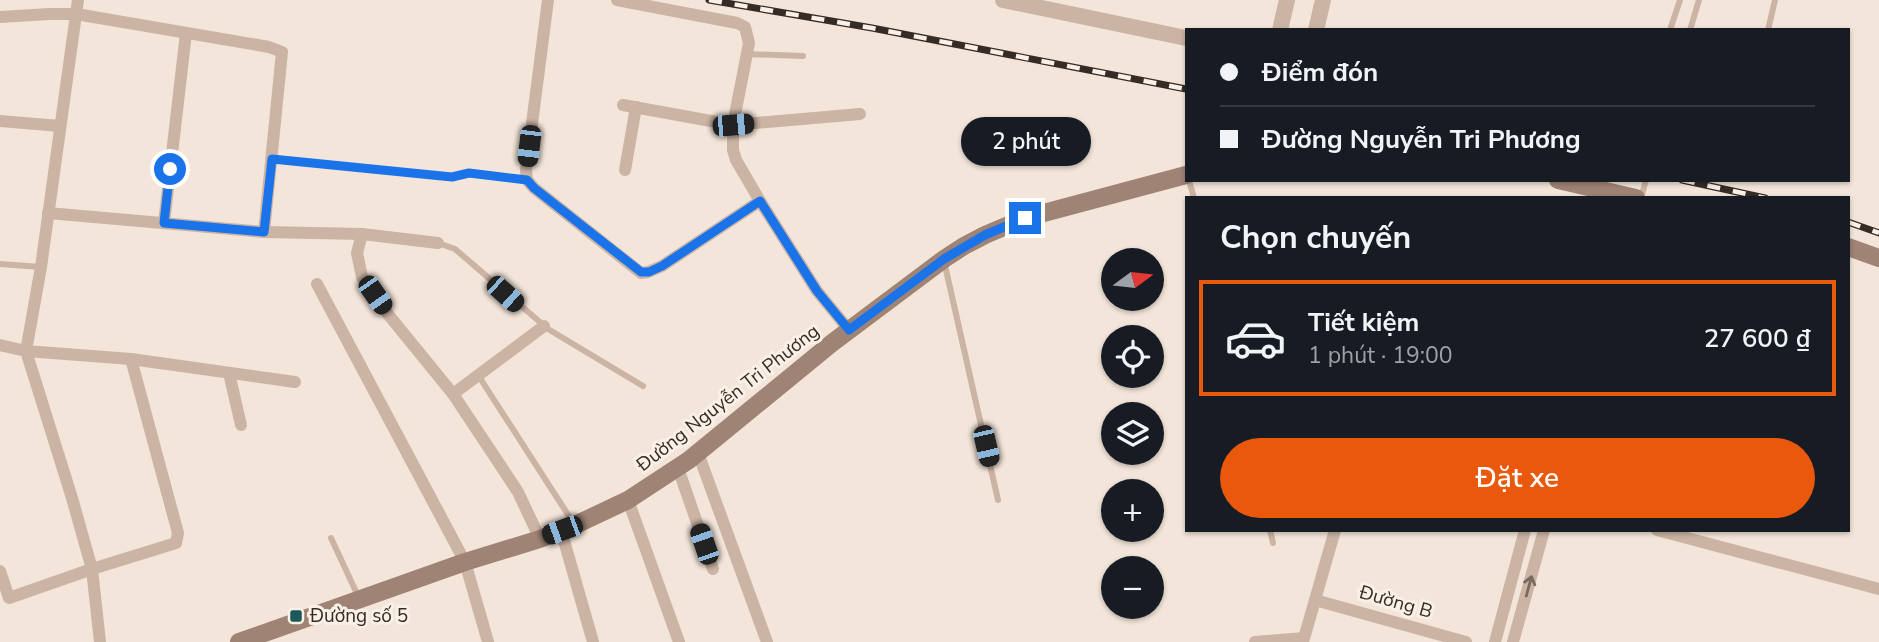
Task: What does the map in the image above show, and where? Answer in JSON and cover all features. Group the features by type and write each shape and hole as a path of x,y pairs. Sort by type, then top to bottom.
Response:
{"main road":[{"name":"Đường Nguyễn Tri Phương","path":"239,642 465,562 540,539 628,500 698,453 849,330 944,259 985,235 1025,218 1185,175"},
{"path":"1570,182 1619,190"},
{"path":"1850,248 1879,258"}],"street":[{"path":"49,14 50,0"},
{"path":"78,0 26,351 92,569 100,642"},
{"path":"548,0 526,170 527,180 534,188 641,272 649,272 662,266 760,201"},
{"path":"617,0 737,23 745,27 749,43 733,125 733,150 736,160 817,291 849,330"},
{"path":"1003,0 1185,38"},
{"path":"1280,28 1287,0"},
{"path":"1316,28 1323,0"},
{"path":"0,17 76,14 269,47 282,52 264,232"},
{"path":"164,223 186,33"},
{"path":"625,170 630,106 733,125 860,114"},
{"path":"0,121 60,126"},
{"path":"48,213 264,232 362,234 438,243"},
{"path":"362,234 357,253 362,277 387,313 453,394 518,492 540,539"},
{"path":"317,284 465,562 488,642"},
{"path":"453,394 544,326"},
{"path":"0,345 26,351 131,359 295,382"},
{"path":"0,571 9,598 176,543 178,538 131,359"},
{"path":"229,373 242,425"},
{"path":"698,453 767,642"},
{"path":"678,468 713,569"},
{"path":"628,500 678,642"},
{"path":"568,528 593,642"},
{"path":"1255,642 1304,640 1334,532"},
{"path":"1495,642 1524,532"},
{"path":"1513,642 1543,532"},
{"path":"1690,534 1879,589"},
{"name":"Đường B","path":"1315,600 1466,642"}],"lane":[{"path":"1671,28 1680,0"},
{"path":"1691,28 1699,0"},
{"path":"1768,28 1775,0"},
{"path":"746,54 803,57"},
{"path":"272,159 452,177 469,173 527,180"},
{"path":"438,243 455,248 544,326 643,386"},
{"path":"944,259 998,500"},
{"path":"0,264 40,267"},
{"path":"478,375 568,528"},
{"path":"1270,532 1273,543"},
{"path":"331,538 359,600"}],"railway":[{"path":"709,0 872,28 1185,89"},
{"path":"1691,182 1756,196"},
{"path":"1850,223 1879,233"}],"place":[{"name":"Đường số 5","path":"296,616"}],"route":[{"path":"170,169 164,223 264,232 272,159 452,177 469,173 527,180 641,272 649,272 662,266 760,201 817,291 849,330 964,246 1025,218"}]}
